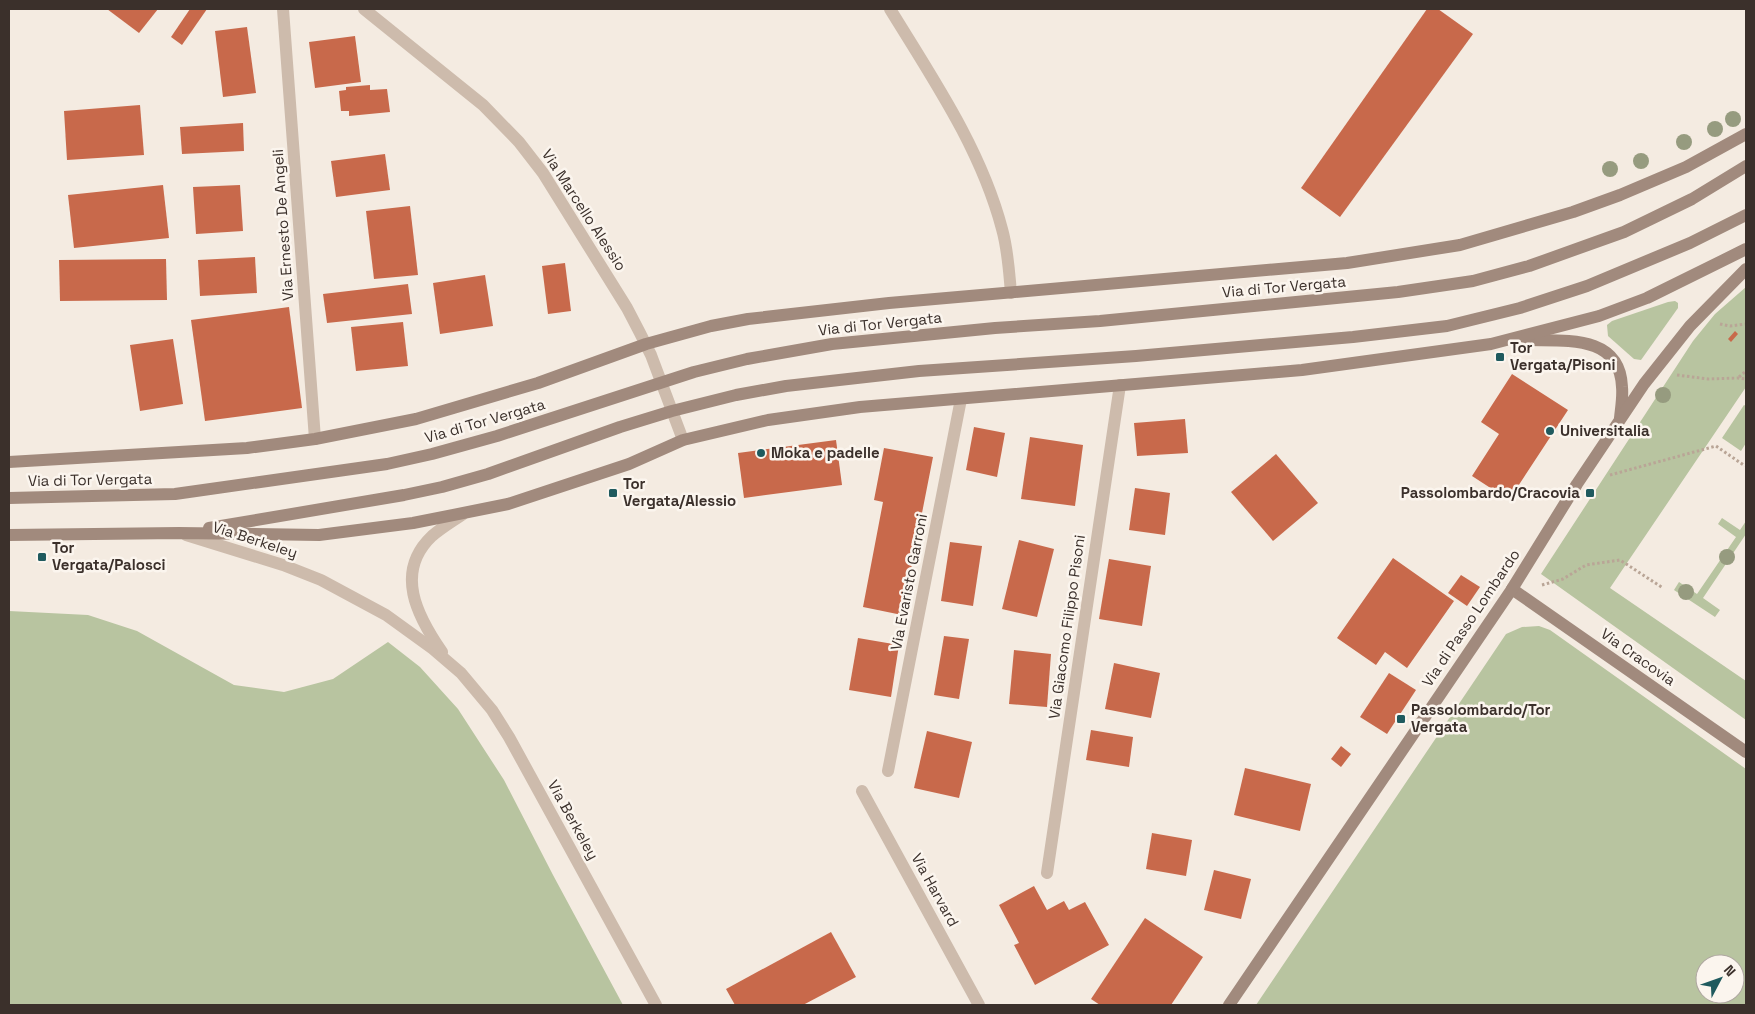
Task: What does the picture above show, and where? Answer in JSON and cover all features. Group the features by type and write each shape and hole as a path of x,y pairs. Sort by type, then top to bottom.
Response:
{"street":[{"name":"Via Ernesto De Angeli","path":"283,9 315,439"},
{"name":"Via Marcello Alessio","path":"364,9 483,105 519,142 553,186 627,308 646,344 683,440"},
{"path":"890,9 955,117 980,167 1002,229 1008,255 1011,293"},
{"name":"Via di Tor Vergata","path":"9,462 247,448 315,439 416,419 538,383 646,344 711,326 748,319 833,308 1347,263 1460,245 1573,212 1620,195 1686,167 1746,134"},
{"name":"Via di Tor Vergata","path":"9,498 175,494 387,464 497,436 694,372 747,359 832,344 1423,290 1473,281 1529,266 1633,228 1692,199 1746,166"},
{"path":"179,533 404,496 442,487 488,474 620,427 672,411 761,390 813,382 919,371 1274,344 1447,326 1520,308 1587,286 1683,246 1746,214"},
{"path":"9,535 179,533 319,535 413,524 508,504 629,464 683,440 777,418 860,407 1302,370 1477,347 1512,340 1599,316 1646,298 1746,249"},
{"name":"Via di Passo Lombardo","path":"1229,1005 1512,589 1644,384 1682,335 1746,269"},
{"name":"Via di Passo Lombardo","path":"1512,340 1577,341 1600,348 1612,358 1622,380 1619,421"},
{"name":"Via Giacomo Filippo Pisoni","path":"1047,874 1120,385"},
{"name":"Via Evaristo Garroni","path":"888,771 961,399"},
{"name":"Via Berkeley","path":"447,660 433,639 416,604 412,586 412,571 414,562 425,543 439,530 463,514"},
{"name":"Via Berkeley","path":"179,533 283,565 320,580 386,615 447,660 461,673 483,698 509,737 656,1005"},
{"name":"Via Cracovia","path":"1512,589 1746,752"},
{"name":"Via Harvard","path":"862,790 979,1005"}],"path":[{"path":"1712,322 1730,326 1746,324"},
{"path":"1738,378 1746,371"},
{"path":"1673,375 1708,379 1746,379"},
{"path":"1610,475 1716,446 1745,466"},
{"path":"1512,589 1545,585 1563,579 1586,565 1620,560 1663,588"}],"green space":[{"path":"1746,287 1746,387 1610,588 1746,681 1746,720 1541,574 1693,341 1715,314"},
{"path":"1675,301 1678,303 1678,308 1641,360 1634,359 1608,336 1607,325 1612,321"},
{"path":"1744,405 1746,406 1746,443 1741,451 1722,438"},
{"path":"1722,518 1740,530 1746,521 1746,534 1703,598 1720,610 1715,617 1674,590 1679,582 1697,594 1736,537 1718,524"},
{"path":"9,611 88,615 137,631 234,685 284,692 333,679 388,642 420,667 458,709 504,780 623,1005 9,1005"},
{"path":"1539,626 1550,630 1746,769 1746,1005 1256,1005 1506,634 1522,627"}],"building":[{"path":"107,9 158,9 139,33"},
{"path":"190,9 207,9 182,45 171,37"},
{"path":"1427,9 1438,9 1473,34 1340,217 1301,188"},
{"path":"247,27 256,93 223,97 215,31"},
{"path":"355,36 361,82 315,88 309,42"},
{"path":"370,85 370,90 387,89 390,112 349,116 349,111 341,111 339,91 346,90 346,87"},
{"path":"140,105 144,155 67,160 64,111"},
{"path":"243,123 244,151 182,154 180,127"},
{"path":"385,154 390,190 336,197 331,161"},
{"path":"163,185 169,238 74,248 68,195"},
{"path":"240,185 243,231 196,234 193,187"},
{"path":"410,206 418,275 374,279 366,211"},
{"path":"255,257 257,293 200,296 198,260"},
{"path":"166,259 167,300 60,301 59,260"},
{"path":"565,263 571,311 548,314 542,266"},
{"path":"485,275 493,326 440,334 433,283"},
{"path":"408,284 412,314 327,323 323,294"},
{"path":"289,307 302,408 205,421 191,320"},
{"path":"403,322 408,366 356,371 351,327"},
{"path":"1735,331 1738,334 1731,342 1728,339"},
{"path":"173,339 183,404 140,411 130,345"},
{"path":"1512,374 1568,410 1509,500 1472,476 1499,434 1481,422"},
{"path":"1185,419 1188,453 1137,456 1134,423"},
{"path":"974,427 1005,433 997,477 966,470"},
{"path":"1030,437 1083,445 1075,506 1021,499"},
{"path":"836,440 842,485 744,498 738,453"},
{"path":"884,448 933,457 902,615 863,607 883,502 874,500"},
{"path":"1276,454 1318,503 1273,541 1231,492"},
{"path":"1135,488 1170,493 1165,535 1129,530"},
{"path":"1019,540 1054,549 1037,617 1002,609"},
{"path":"950,542 982,546 973,606 941,601"},
{"path":"1393,558 1454,601 1407,668 1385,652 1376,665 1337,638"},
{"path":"1109,559 1151,566 1142,626 1099,619"},
{"path":"1461,575 1480,587 1467,606 1448,593"},
{"path":"944,636 969,639 959,699 934,695"},
{"path":"858,638 899,645 891,697 849,690"},
{"path":"1014,650 1051,654 1047,707 1009,704"},
{"path":"1114,663 1160,673 1151,718 1105,709"},
{"path":"1389,673 1416,690 1387,734 1360,717"},
{"path":"1091,730 1133,737 1129,767 1086,760"},
{"path":"927,731 972,742 959,798 914,788"},
{"path":"1341,746 1351,754 1341,767 1331,759"},
{"path":"1245,768 1311,784 1300,831 1234,815"},
{"path":"1152,833 1192,840 1186,876 1146,869"},
{"path":"1214,870 1251,879 1241,919 1204,910"},
{"path":"1034,886 1047,910 1064,901 1069,910 1085,902 1109,945 1035,985 1014,945 1019,943 999,905"},
{"path":"1145,918 1203,957 1171,1005 1100,1005 1091,999"},
{"path":"831,932 856,977 803,1005 735,1005 726,989"}],"place":[{"name":"Tor Vergata/Pisoni","path":"1500,357"},
{"name":"Universitalia","path":"1550,431"},
{"name":"Moka e padelle","path":"761,453"},
{"name":"Tor Vergata/Alessio","path":"613,493"},
{"name":"Passolombardo/Cracovia","path":"1590,493"},
{"name":"Tor Vergata/Palosci","path":"42,557"},
{"name":"Passolombardo/Tor Vergata","path":"1401,719"}]}
